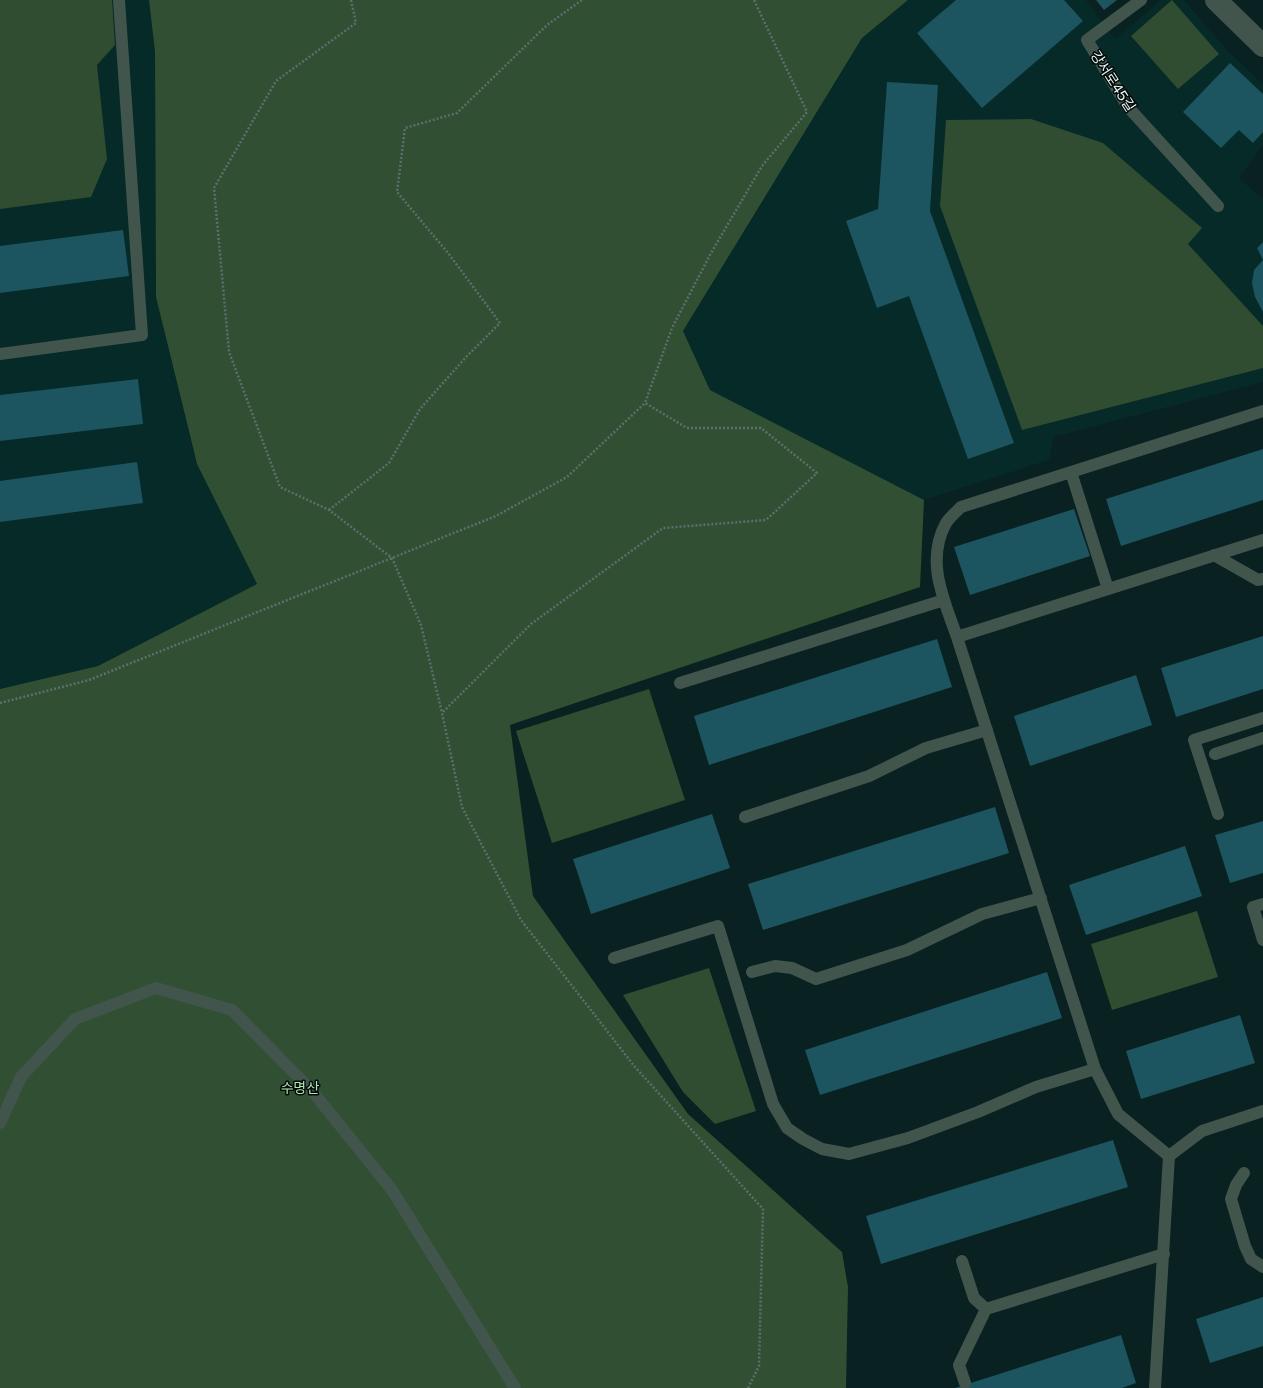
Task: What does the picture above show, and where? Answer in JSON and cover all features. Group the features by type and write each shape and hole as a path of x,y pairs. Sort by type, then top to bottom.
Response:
{"street":[{"path":"1216,0 1263,46"}],"lane":[{"path":"0,354 142,335 119,0"},
{"name":"강서로45길","path":"1141,0 1087,40 1128,107 1218,206"},
{"path":"1169,1156 1118,1114 1095,1069 944,600 936,568 938,542 947,522 961,507 1263,411"},
{"path":"1071,472 1108,590"},
{"path":"957,637 1263,540"},
{"path":"1214,555 1258,580 1263,579"},
{"path":"680,683 944,600"},
{"path":"1218,814 1194,740 1263,718"},
{"path":"745,817 869,776 926,748 987,730"},
{"path":"1215,754 1263,738"},
{"path":"752,972 775,966 792,968 816,979 907,950 982,914 1041,898"},
{"path":"1263,904 1252,907 1263,940"},
{"path":"614,958 718,926 773,1104 787,1128 822,1150 849,1154 908,1138 978,1112 1036,1087 1095,1069"},
{"path":"0,1123 21,1077 75,1019 156,988 232,1010 313,1092 392,1190 515,1388"},
{"path":"1169,1156 1202,1132 1263,1111"},
{"path":"1156,1388 1169,1156"},
{"path":"1244,1173 1236,1185 1231,1199 1244,1246 1251,1259 1263,1267"},
{"path":"965,1383 960,1365 986,1309 1164,1254"},
{"path":"962,1261 974,1298 986,1309"}],"path":[{"path":"351,0 356,23 276,81 214,188 229,352 280,487 328,510 392,558 421,625 462,807 521,920 636,1067 763,1209 759,1366 748,1388"},
{"path":"328,510 389,463 420,409 467,356 500,323 448,253 397,192 405,128 457,113 546,25 582,0"},
{"path":"0,703 89,680 496,516 567,477 645,403 672,328 711,253 762,166 807,112 754,0"},
{"path":"442,713 531,624 663,528 766,520 817,473 761,428 687,428 645,403"}],"shaded area":[{"path":"0,0 149,0 155,52 156,297 195,458 257,584 98,666 0,689"},
{"path":"0,0 112,0 115,45 97,65 107,159 91,197 0,209"},
{"path":"908,0 1086,0 1115,39 1161,0 1184,0 1229,52 1263,84 1263,145 1239,178 1263,199 1263,382 1054,437 1049,460 924,500 710,390 683,331 862,38"},
{"path":"1172,0 1219,54 1178,89 1131,36"},
{"path":"1031,119 1103,143 1202,228 1188,244 1263,326 1263,368 1022,430 940,206 946,120"},
{"path":"649,689 685,800 552,843 516,731"},
{"path":"1197,911 1218,977 1112,1010 1091,944"},
{"path":"709,968 756,1111 715,1124 683,1092 623,995"}],"green space":[{"name":"수명산","path":"149,0 908,0 862,38 683,331 710,390 924,500 920,587 510,725 533,896 688,1114 842,1252 848,1287 846,1388 0,1388 0,689 98,666 257,584 197,464 156,297 155,52"}],"building":[{"path":"956,0 1064,0 1083,21 982,108 917,33"},
{"path":"1096,0 1117,0 1104,10"},
{"path":"1230,63 1263,94 1263,132 1253,143 1239,130 1221,148 1183,112"},
{"path":"887,82 938,85 930,211 1014,443 968,459 909,296 877,308 846,221 878,209"},
{"path":"123,230 129,276 0,293 0,246"},
{"path":"1263,242 1263,260 1257,248"},
{"path":"1263,260 1263,312 1255,297 1252,283 1254,270"},
{"path":"138,379 143,424 0,441 0,395"},
{"path":"1263,449 1263,500 1121,546 1106,499"},
{"path":"137,462 143,503 0,522 0,481"},
{"path":"1074,509 1090,556 970,595 954,547"},
{"path":"1263,636 1263,689 1176,717 1161,668"},
{"path":"937,639 952,687 709,765 694,716"},
{"path":"1136,675 1152,725 1030,766 1014,716"},
{"path":"995,807 1009,853 763,930 748,884"},
{"path":"712,814 730,868 591,914 573,859"},
{"path":"1263,821 1263,873 1230,883 1215,835"},
{"path":"1185,846 1202,896 1086,935 1069,885"},
{"path":"1047,972 1062,1018 820,1095 805,1050"},
{"path":"1240,1015 1255,1063 1141,1099 1126,1051"},
{"path":"1113,1140 1128,1187 881,1264 866,1216"},
{"path":"1263,1297 1263,1346 1210,1363 1196,1319"},
{"path":"1121,1335 1136,1383 1122,1388 955,1388"}]}
